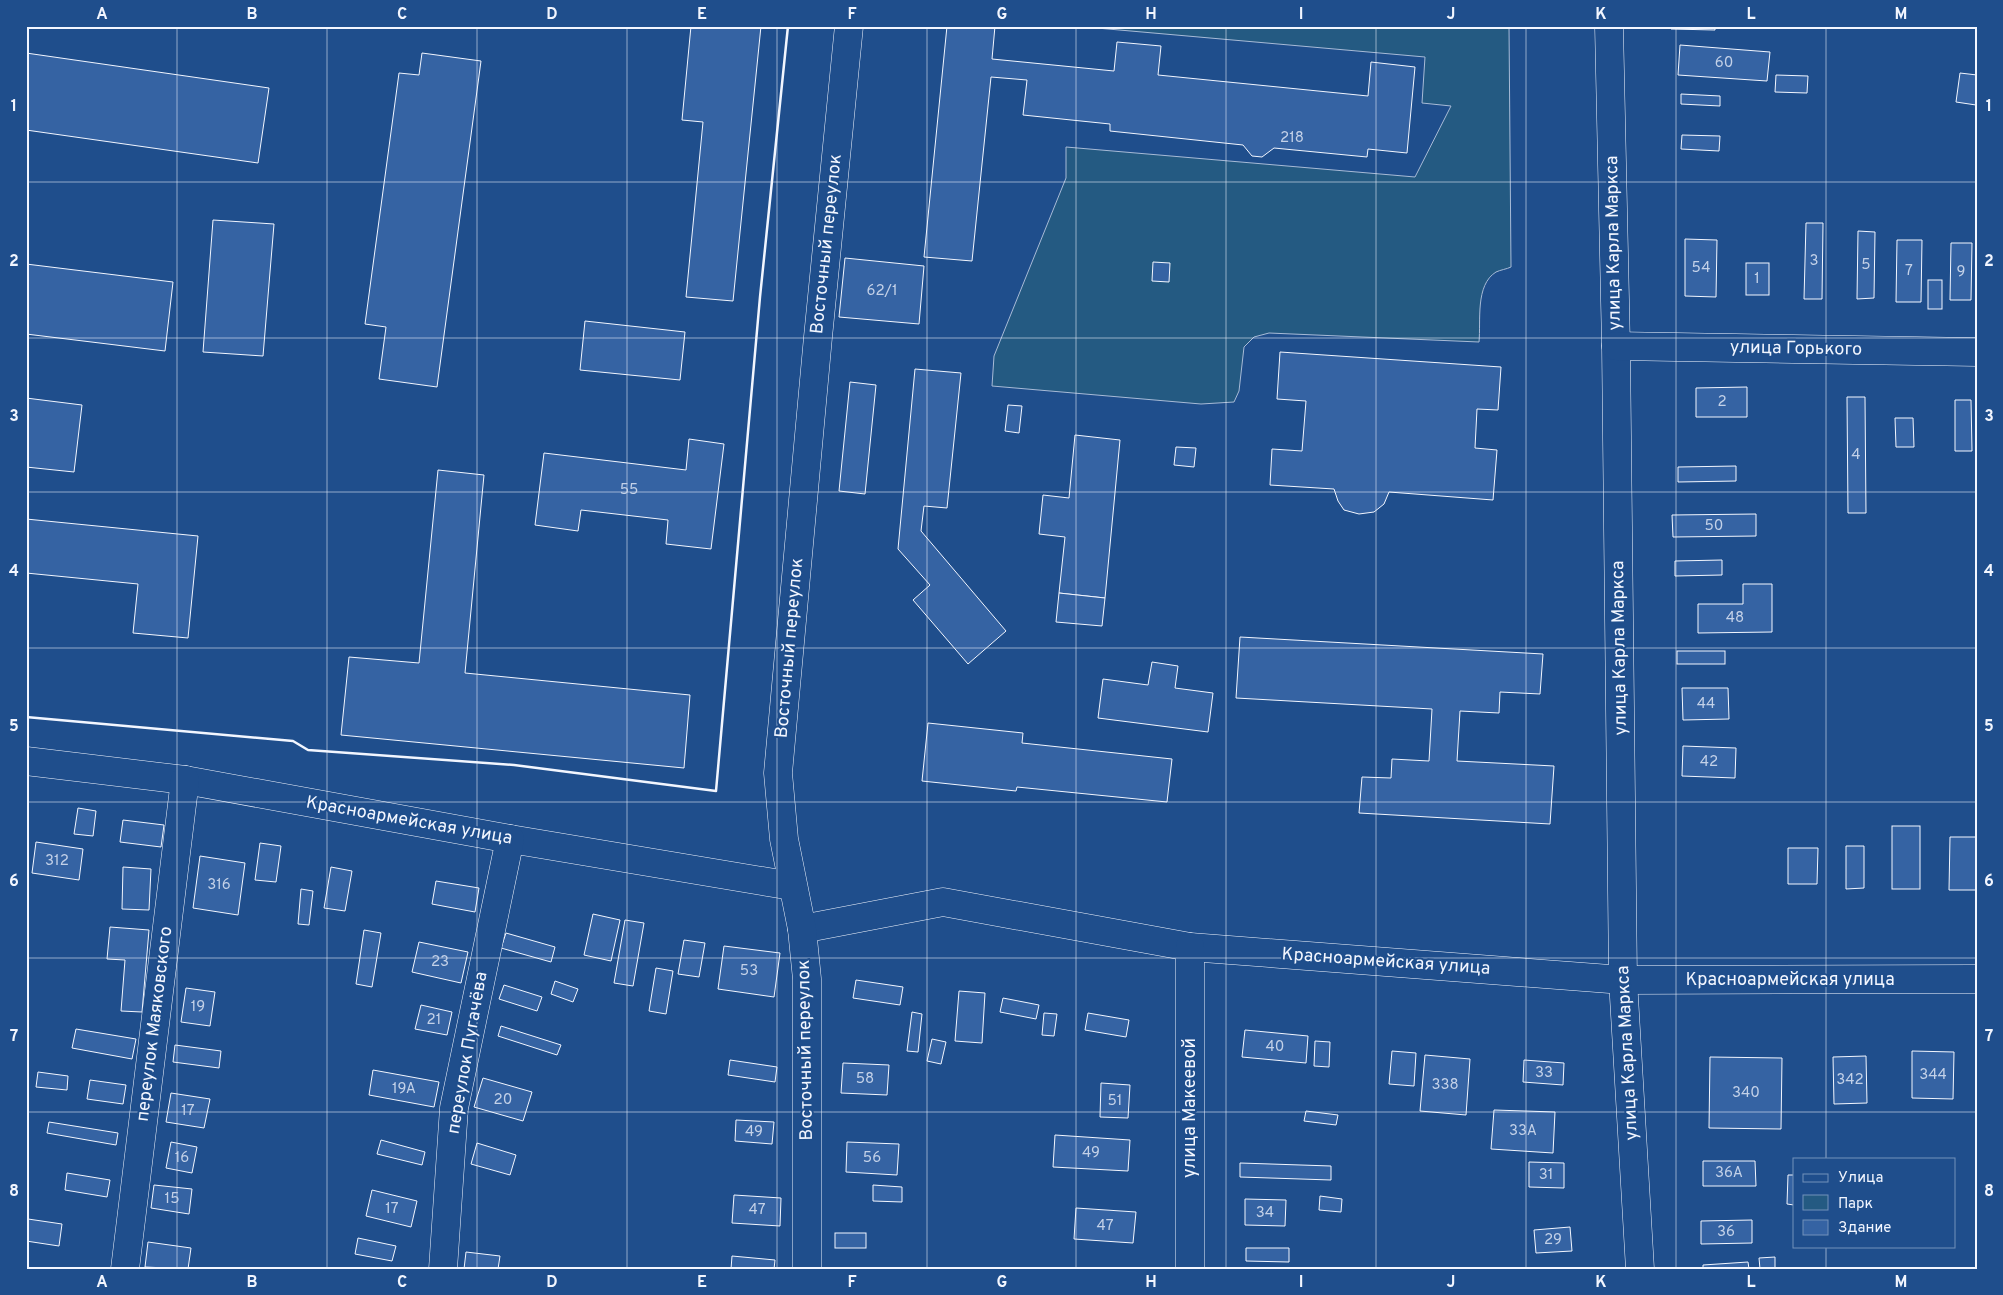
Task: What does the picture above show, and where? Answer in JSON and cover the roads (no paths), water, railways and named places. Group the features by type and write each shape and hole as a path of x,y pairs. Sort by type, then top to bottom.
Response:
{"street":[{"name":"Восточный переулок","path":"807,1269 807,979 802,929 784,839 778,772 849,26"},
{"name":"улица Карла Маркса","path":"1609,26 1616,346 1623,980 1640,1269"},
{"name":"улица Горького","path":"1616,346 1977,352"},
{"name":"Красноармейская улица","path":"26,761 185,780 510,839 792,886"},
{"name":"переулок Маяковского","path":"125,1269 185,780"},
{"name":"переулок Пугачёва","path":"443,1269 454,1108 510,839"},
{"name":"Красноармейская улица","path":"802,929 943,902 1190,947 1623,980 1977,979"},
{"name":"улица Макеевой","path":"1190,947 1190,1269"}]}
